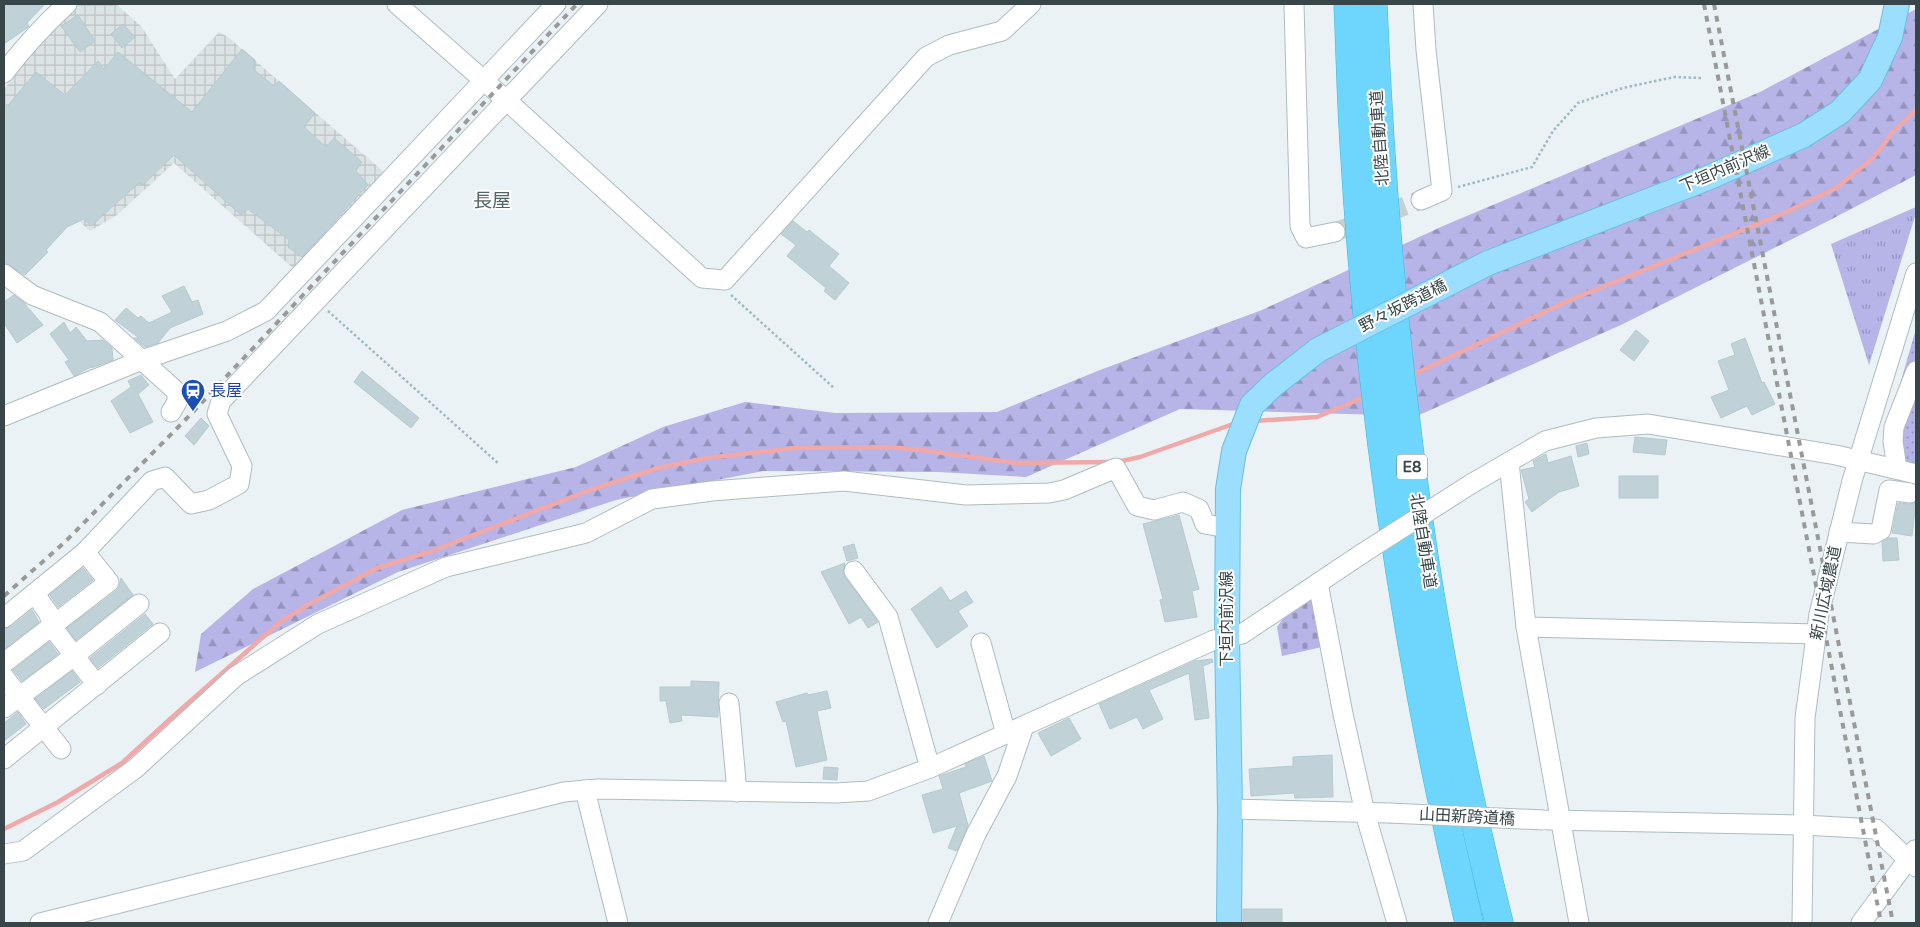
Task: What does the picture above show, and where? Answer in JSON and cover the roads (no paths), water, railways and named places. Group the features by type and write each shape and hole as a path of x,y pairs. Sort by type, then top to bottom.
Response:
{"highway":[{"name":"北陸自動車道","path":"1348,4 1354,144 1364,277 1397,547 1416,672 1439,791 1469,923"},
{"name":"北陸自動車道","path":"1373,4 1378,130 1389,264 1402,398 1420,531 1442,662 1468,789 1499,923"}],"main road":[{"name":"下垣内前沢線","path":"1488,263 1710,177 1804,135 1840,112 1870,80 1890,37 1897,4"},
{"name":"野々坂跨道橋","path":"1318,350 1488,263"},
{"name":"下垣内前沢線","path":"1229,923 1228,489 1234,451 1252,405 1273,385 1318,350"}],"street":[{"path":"4,73 10,52 67,4"},
{"path":"397,4 702,278 725,280 926,57 949,45 1002,31 1031,4"},
{"path":"4,416 142,360 227,331 266,311 482,80 556,4"},
{"path":"4,618 85,552 152,481 165,477 191,504 208,500 239,484 242,466 217,414 221,401 598,4"},
{"path":"1294,4 1300,226 1306,238 1335,232"},
{"path":"1421,200 1442,191 1426,50 1423,4"},
{"name":"新川広域農道","path":"1802,923 1805,718 1819,614 1858,460 1916,273"},
{"path":"4,274 32,295 100,322 177,392 177,402 171,412"},
{"path":"1897,469 1893,441 1894,427 1916,371"},
{"path":"40,923 564,792 585,790 836,794 868,791 930,768 1214,640 1242,634 1471,484 1545,441 1596,428 1648,424 1858,460 1916,474"},
{"path":"1509,462 1526,628 1552,820 1579,923"},
{"path":"4,854 23,851 136,768 236,676 318,624 446,567 586,533 652,500 712,491 844,481 966,495 1048,493 1064,490 1116,468 1137,506 1154,510 1182,502 1199,510 1205,524 1227,528"},
{"path":"1839,532 1874,534 1881,530 1889,490 1910,493"},
{"path":"4,663 109,582 85,552"},
{"path":"854,571 888,617 930,768"},
{"path":"1318,583 1343,714 1366,813 1397,923"},
{"path":"34,594 50,614 52,627 97,685"},
{"path":"4,708 74,656 138,604"},
{"path":"1526,628 1816,634"},
{"path":"4,759 160,633"},
{"path":"980,642 1006,734"},
{"path":"4,677 61,749"},
{"path":"729,704 737,792"},
{"path":"938,923 976,834 1007,776 1024,726"},
{"path":"585,790 618,923"},
{"name":"山田新跨道橋","path":"1230,809 1552,820 1803,825 1876,829 1914,858"},
{"path":"1862,923 1914,858"}],"waterway":[{"path":"1410,376 1570,300 1782,214 1836,188 1873,158 1892,133 1916,110"},
{"path":"1254,421 1317,417 1367,396"},
{"path":"1117,462 1140,457 1236,423"},
{"path":"4,829 58,802 122,763 280,622 311,603 377,568 432,551 590,490 658,468 707,458 796,448 887,447 1016,463 1110,462"}],"tunnel":[{"path":"1335,232 1421,200"}],"railway":[{"path":"4,596 66,541 193,412 577,4"},
{"path":"1704,4 1881,923"},
{"path":"1714,4 1893,923"}],"place":[{"name":"長屋","path":"193,412"}],"district":[{"name":"長屋","path":"492,201"}]}
